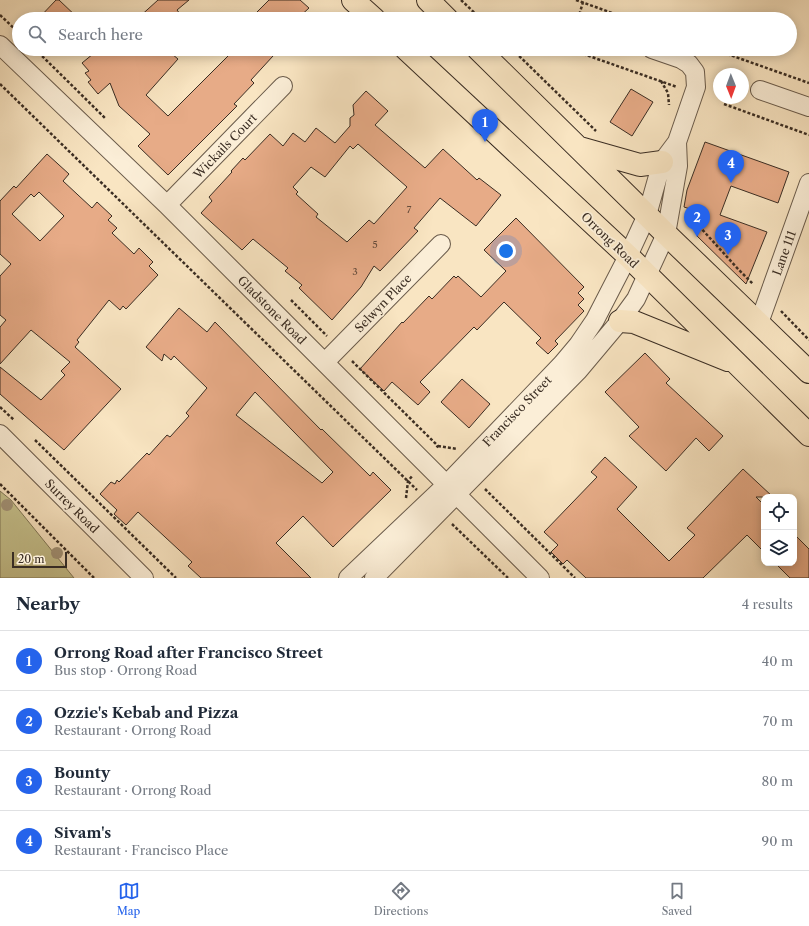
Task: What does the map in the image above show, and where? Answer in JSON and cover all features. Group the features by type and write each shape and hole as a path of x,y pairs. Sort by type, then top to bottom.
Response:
{"highway":[{"path":"353,0 366,12"},
{"path":"428,0 440,12"},
{"name":"Orrong Road","path":"414,56 628,256 809,435"},
{"path":"485,56 809,372"},
{"path":"577,147 640,165 662,162"},
{"path":"620,321 634,322 736,364"}],"street":[{"name":"Gladstone Road","path":"0,45 167,205 540,578"},
{"path":"662,162 677,142 696,87 695,72 682,59 673,56"},
{"name":"Wickails Court","path":"167,205 283,86"},
{"path":"760,90 809,107"},
{"name":"Francisco Street","path":"467,472 578,371 620,321 636,298 666,234 678,166 677,142"},
{"name":"Francisco Street","path":"348,578 451,490 578,345 595,320 647,215 662,162"},
{"name":"Lane 111","path":"759,323 809,183"},
{"name":"Selwyn Place","path":"325,362 441,244"},
{"name":"Surrey Road","path":"0,434 144,578"},
{"name":"Francisco Street","path":"374,578 434,506"}],"path":[{"path":"461,0 474,12"},
{"path":"576,0 610,12"},
{"path":"580,12 583,2"},
{"path":"0,15 12,26"},
{"path":"519,56 600,135"},
{"path":"589,56 678,87"},
{"path":"733,56 809,83"},
{"path":"661,82 668,93 670,109"},
{"path":"0,84 508,578"},
{"path":"724,104 809,134"},
{"path":"689,210 689,216 738,269 768,297 809,340"},
{"path":"0,407 17,423"},
{"path":"34,440 176,578"},
{"path":"450,448 450,454 467,472 575,578"},
{"path":"0,484 94,578"}],"shaded area":[{"path":"0,491 11,500 74,578 0,578"}],"building":[{"path":"56,0 59,0 72,12 45,12"},
{"path":"158,0 189,0 177,10 179,12 145,12"},
{"path":"269,0 300,0 309,8 305,12 257,12"},
{"path":"90,56 174,56 178,59 146,95 168,116 228,56 273,56 251,80 254,83 234,104 237,106 168,175 138,146 150,134 119,106 110,83 98,94 88,82 91,80 85,73 89,71 82,63"},
{"path":"631,89 653,102 632,136 610,122"},
{"path":"366,91 388,111 375,125 425,168 443,149 477,180 479,178 501,195 476,226 440,198 414,228 418,231 380,271 374,266 361,287 332,320 299,288 302,285 285,271 288,268 253,239 242,250 201,213 212,201 209,197 232,172 231,171 243,158 245,160 270,134 283,146 293,133 305,142 316,128 335,143 350,126 350,118 354,115 353,105","holes":["358,144 407,187 374,224 369,220 347,242 316,217 318,214 296,194 298,192 293,187 311,167 325,177 350,146 353,149"]},
{"path":"705,142 789,172 778,203 731,186 720,215 767,232 746,284 697,236 700,226 694,219 693,210 684,207 687,190"},
{"path":"47,154 69,174 63,181 92,208 97,202 112,216 108,220 117,228 112,233 134,254 139,248 153,262 149,266 158,275 126,309 123,306 120,310 109,300 77,340 79,342 75,347 121,389 64,450 0,394 0,367 41,400 65,375 61,371 70,362 31,330 0,364 0,327 6,320 0,315 0,276 11,264 0,254 0,201 14,186 16,188","holes":["39,192 64,216 40,241 12,214 31,194 34,197"]},
{"path":"516,218 584,287 578,293 584,299 578,305 584,311 555,341 558,344 548,354 536,343 541,338 504,302 477,330 474,327 420,382 430,392 418,405 392,382 384,391 360,369 402,322 403,323 429,296 432,299 454,276 456,278 458,276 481,297 506,271 484,250"},
{"path":"179,308 207,332 215,322 321,430 322,429 370,476 373,472 391,490 333,547 303,516 276,543 311,578 201,578 188,566 192,562 138,512 126,525 114,514 117,510 100,494 111,482 115,484 117,480 119,482 147,453 149,455 167,435 170,437 189,416 186,413 207,388 174,356 171,360 164,354 162,361 146,347","holes":["255,392 333,472 322,483 236,415"]},
{"path":"645,353 670,379 666,383 723,436 709,451 696,438 666,471 629,436 639,427 605,392"},
{"path":"462,379 490,404 469,428 441,402"},
{"path":"605,457 637,487 617,509 669,561 695,535 687,528 743,469 770,494 761,494 761,497 756,497 761,502 761,549 747,535 703,578 586,578 567,560 563,564 551,552 558,545 544,532 597,477 591,472"},
{"path":"797,537 809,549 809,578 790,578 778,566 797,566"}],"place":[{"name":"Orrong Road after Francisco Street","path":"485,142"},
{"name":"Sivam's","path":"731,183"},
{"name":"Ozzie's Kebab and Pizza","path":"697,237"},
{"name":"Bounty","path":"728,255"}]}
